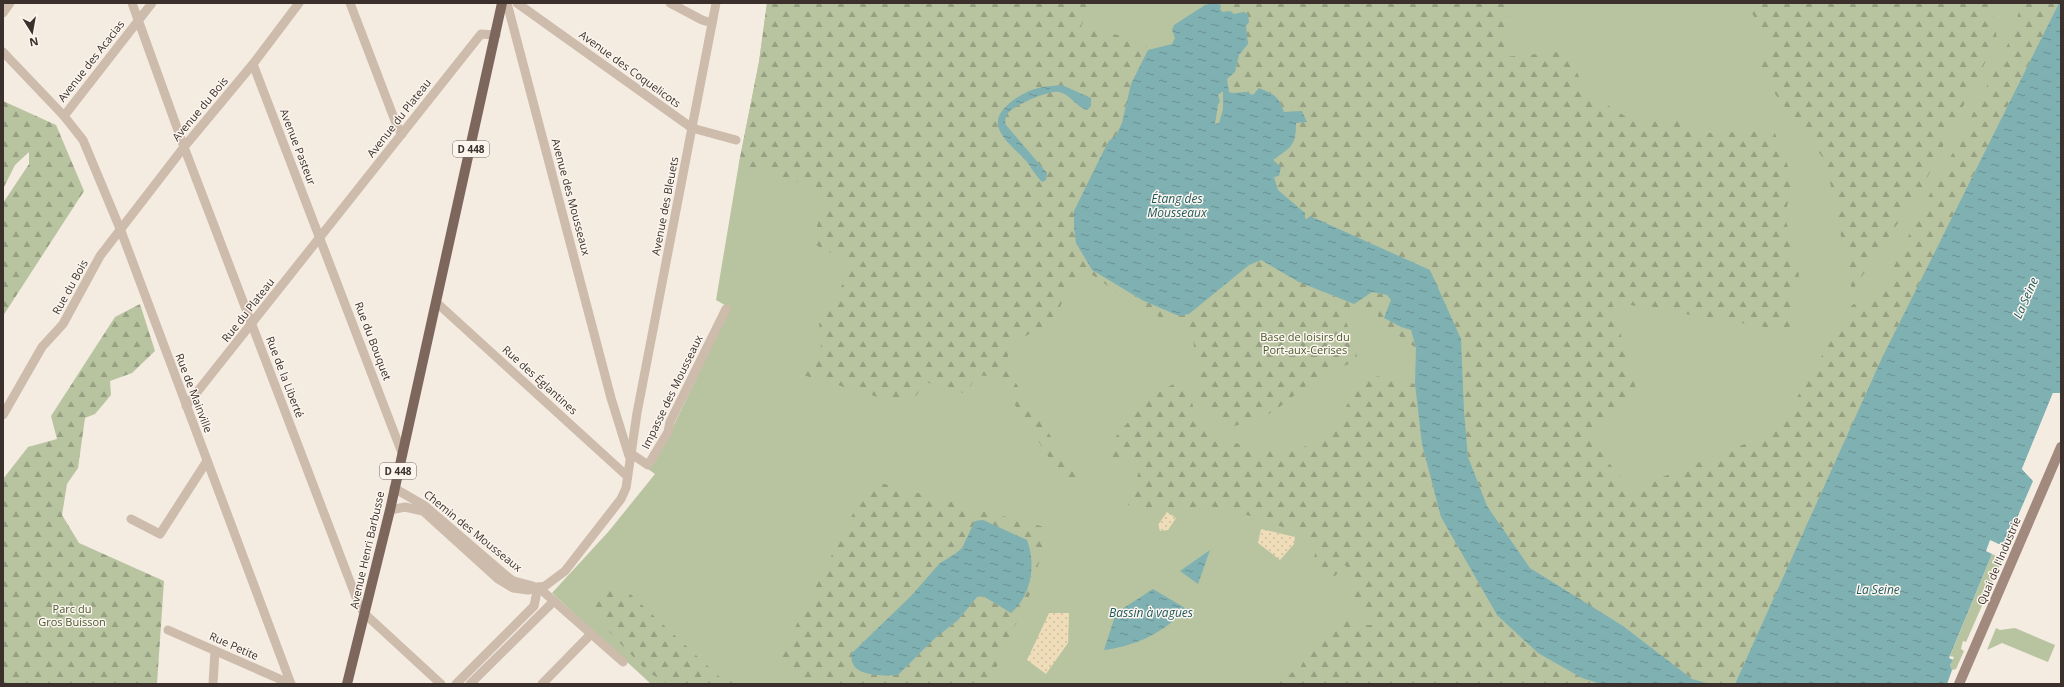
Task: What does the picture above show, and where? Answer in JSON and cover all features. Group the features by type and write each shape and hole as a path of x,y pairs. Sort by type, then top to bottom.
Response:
{"main road":[{"name":"D 448","path":"438,299 502,3"},
{"name":"Avenue Henri Barbusse","path":"347,684 390,510 438,299"},
{"name":"Quai de l'Industrie","path":"1959,684 2061,447"},
{"name":"Avenue Henri Barbusse","path":"354,684 357,648"}],"street":[{"path":"3,13 10,3"},
{"name":"Rue de la Liberté","path":"132,3 137,22 184,147 359,605 365,614 441,684"},
{"name":"Avenue des Acacias","path":"64,116 152,3"},
{"name":"Avenue du Bois","path":"121,231 184,147 253,64 299,3"},
{"path":"350,3 397,126 402,134"},
{"name":"Avenue des Mousseaux","path":"507,3 611,398 630,455"},
{"name":"Avenue des Coquelicots","path":"517,3 692,128 736,140"},
{"path":"670,3 702,20 712,23"},
{"name":"Avenue des Bleuets","path":"630,455 716,3"},
{"name":"Avenue du Plateau","path":"327,229 481,34 496,35"},
{"name":"Rue de Mainville","path":"3,52 64,116 83,140 121,231 291,684"},
{"name":"Avenue Pasteur","path":"253,64 320,239"},
{"name":"Rue du Plateau","path":"186,406 327,229"},
{"name":"Rue du Bois","path":"3,415 42,347 63,324 100,256 121,231"},
{"name":"Rue du Bouquet","path":"320,239 402,453"},
{"name":"Rue des Églantines","path":"438,299 627,476"},
{"name":"Impasse des Mousseaux","path":"630,455 648,465 668,432 670,422 726,309"},
{"name":"Chemin des Mousseaux","path":"390,510 405,507 423,511 506,585 522,590 528,590 545,586 553,582 565,571 622,499 630,455"},
{"path":"132,519 160,534 207,461"},
{"name":"Chemin des Mousseaux","path":"394,488 425,506 509,578 514,581 538,587"},
{"path":"456,684 534,606 538,587 623,662"},
{"path":"470,684 554,601"},
{"name":"Rue Petite","path":"168,630 291,684"},
{"path":"542,684 591,634"},
{"path":"213,684 215,651"}],"green space":[{"name":"Base de loisirs du Port-aux-Cerises","path":"767,3 2059,3 1735,684 651,684 552,593 609,531 655,474 648,469 673,427 730,308 716,300 739,163 759,62"},
{"path":"767,3 1091,3 1081,27 1136,39 1145,43 1148,50 1131,84 1122,123 1116,135 1109,141 1104,150 1074,211 1092,270 1142,300 1179,316 1249,265 1261,260 1299,282 1354,304 1372,292 1387,295 1391,300 1387,308 1397,325 1411,330 1416,348 1381,323 1376,311 1355,307 1345,319 1357,351 1356,361 1317,377 1277,409 1258,420 1234,426 1208,416 1200,395 1193,339 1183,320 1162,318 1132,303 1081,267 1064,297 1055,320 1007,346 1010,374 1078,478 1062,478 997,377 976,375 967,394 925,382 916,396 888,400 803,375 821,346 819,324 854,265 812,243 827,192 739,163 759,62"},
{"path":"1224,3 1514,3 1511,4 1504,57 1568,51 1585,91 1628,118 1680,117 1706,133 1774,131 1793,179 1785,216 1799,275 1789,331 1612,302 1636,389 1589,437 1630,490 1777,431 1852,305 1882,291 1921,210 1955,149 2013,34 2021,3 2059,3 1882,358 1735,684 1710,684 1692,679 1623,626 1530,568 1487,506 1468,457 1464,411 1461,339 1305,218 1305,213 1278,190 1274,177 1273,160 1288,150 1296,123 1306,122 1284,112 1280,102 1275,96 1259,88 1253,95 1250,96 1246,92 1229,92 1227,79 1235,72 1239,55 1248,44 1244,12 1234,14 1222,11 1220,9"},
{"path":"1745,3 1991,3 1997,39 1923,186 1852,291 1826,162 1758,71 1771,42"},
{"path":"3,101 56,125 84,191 3,316 3,203 29,164 29,152 15,165 3,189"},
{"name":"Parc du Gros Buisson","path":"140,304 155,351 132,373 110,381 111,395 95,414 85,418 78,468 67,484 62,515 79,543 164,581 157,684 3,684 3,479 28,447 57,439 51,416 115,317"},
{"path":"1187,376 1196,422 1227,441 1269,451 1299,449 1319,440 1338,421 1356,389 1376,376 1415,384 1422,444 1441,517 1497,615 1582,678 1601,684 1331,684 1328,681 1324,684 1272,684 1300,668 1316,639 1350,617 1361,618 1367,625 1376,625 1383,619 1355,608 1348,603 1347,597 1358,580 1345,565 1335,576 1327,575 1312,564 1318,544 1278,525 1235,512 1205,508 1147,509 1128,505 1141,465 1107,456 1103,453 1151,397"},
{"path":"870,480 1048,528 1031,592 1006,644 990,684 832,684 805,679 787,666 777,663","holes":["1002,529 1027,540 1031,559 1030,579 1024,597 1011,613 983,596 975,598 958,620 934,639 898,675 852,653 955,554 967,539"]},
{"path":"1992,554 2003,558 1966,642 1963,641 1961,649 1964,651 1956,669 1952,670 1950,665 1954,657 1950,656"},
{"path":"602,591 627,591 725,682 730,677 748,684 668,684 648,672 590,612"},
{"path":"1996,628 2000,630 2015,628 2055,645 2048,662 2002,643 1987,650"}],"sand":[{"path":"1167,512 1176,518 1168,530 1160,531 1158,525"},
{"path":"1261,529 1295,537 1294,544 1280,560 1258,543"},
{"path":"1049,613 1069,613 1068,643 1046,674 1027,660"}],"water":[{"name":"Étang des Mousseaux","path":"1214,3 1221,5 1220,9 1223,12 1230,11 1234,14 1244,12 1248,14 1249,22 1246,26 1248,44 1239,55 1235,72 1227,79 1229,92 1246,92 1253,95 1259,88 1275,96 1280,102 1284,112 1302,111 1307,122 1296,123 1295,137 1291,145 1273,160 1281,167 1279,176 1274,177 1278,190 1305,213 1305,218 1307,219 1310,216 1430,270 1461,339 1464,411 1468,457 1487,506 1530,568 1623,626 1692,679 1710,684 1601,684 1582,678 1538,653 1497,615 1441,517 1422,444 1415,384 1416,348 1411,330 1401,327 1384,318 1391,300 1387,295 1372,292 1354,304 1299,282 1261,260 1249,265 1189,314 1179,316 1142,300 1092,270 1076,243 1074,211 1104,150 1109,141 1116,135 1122,123 1131,84 1148,50 1172,44 1175,38 1172,30 1174,25 1205,5","holes":["1223,91 1223,109 1219,123 1215,124 1220,101 1218,95"]},
{"name":"La Seine","path":"2059,3 2061,3 2061,393 2053,393 2022,469 2033,481 2007,541 1999,544 1990,540 1986,551 1992,554 1949,658 1953,660 1950,665 1952,670 1947,684 1735,684 1882,358"},
{"path":"1062,85 1091,98 1091,106 1087,110 1063,93 1054,92 1041,95 1014,108 1006,116 1005,120 1006,125 1047,173 1046,180 1042,182 1027,162 1005,139 999,129 998,122 1004,109 1024,93 1047,86"},
{"path":"983,520 1027,540 1031,559 1030,579 1024,597 1018,606 1011,613 983,596 977,597 958,620 934,639 898,675 875,675 860,671 855,667 852,661 852,653 911,596 940,563 962,548 975,521"},
{"path":"1210,550 1198,584 1180,571"},
{"name":"Bassin à vagues","path":"1153,589 1185,608 1193,610 1188,617 1181,614 1155,634 1126,646 1104,650 1116,613"}],"pier":[{"path":"2053,393 2061,393 2061,395 2055,395 2025,469 2034,482 2022,469"}]}
